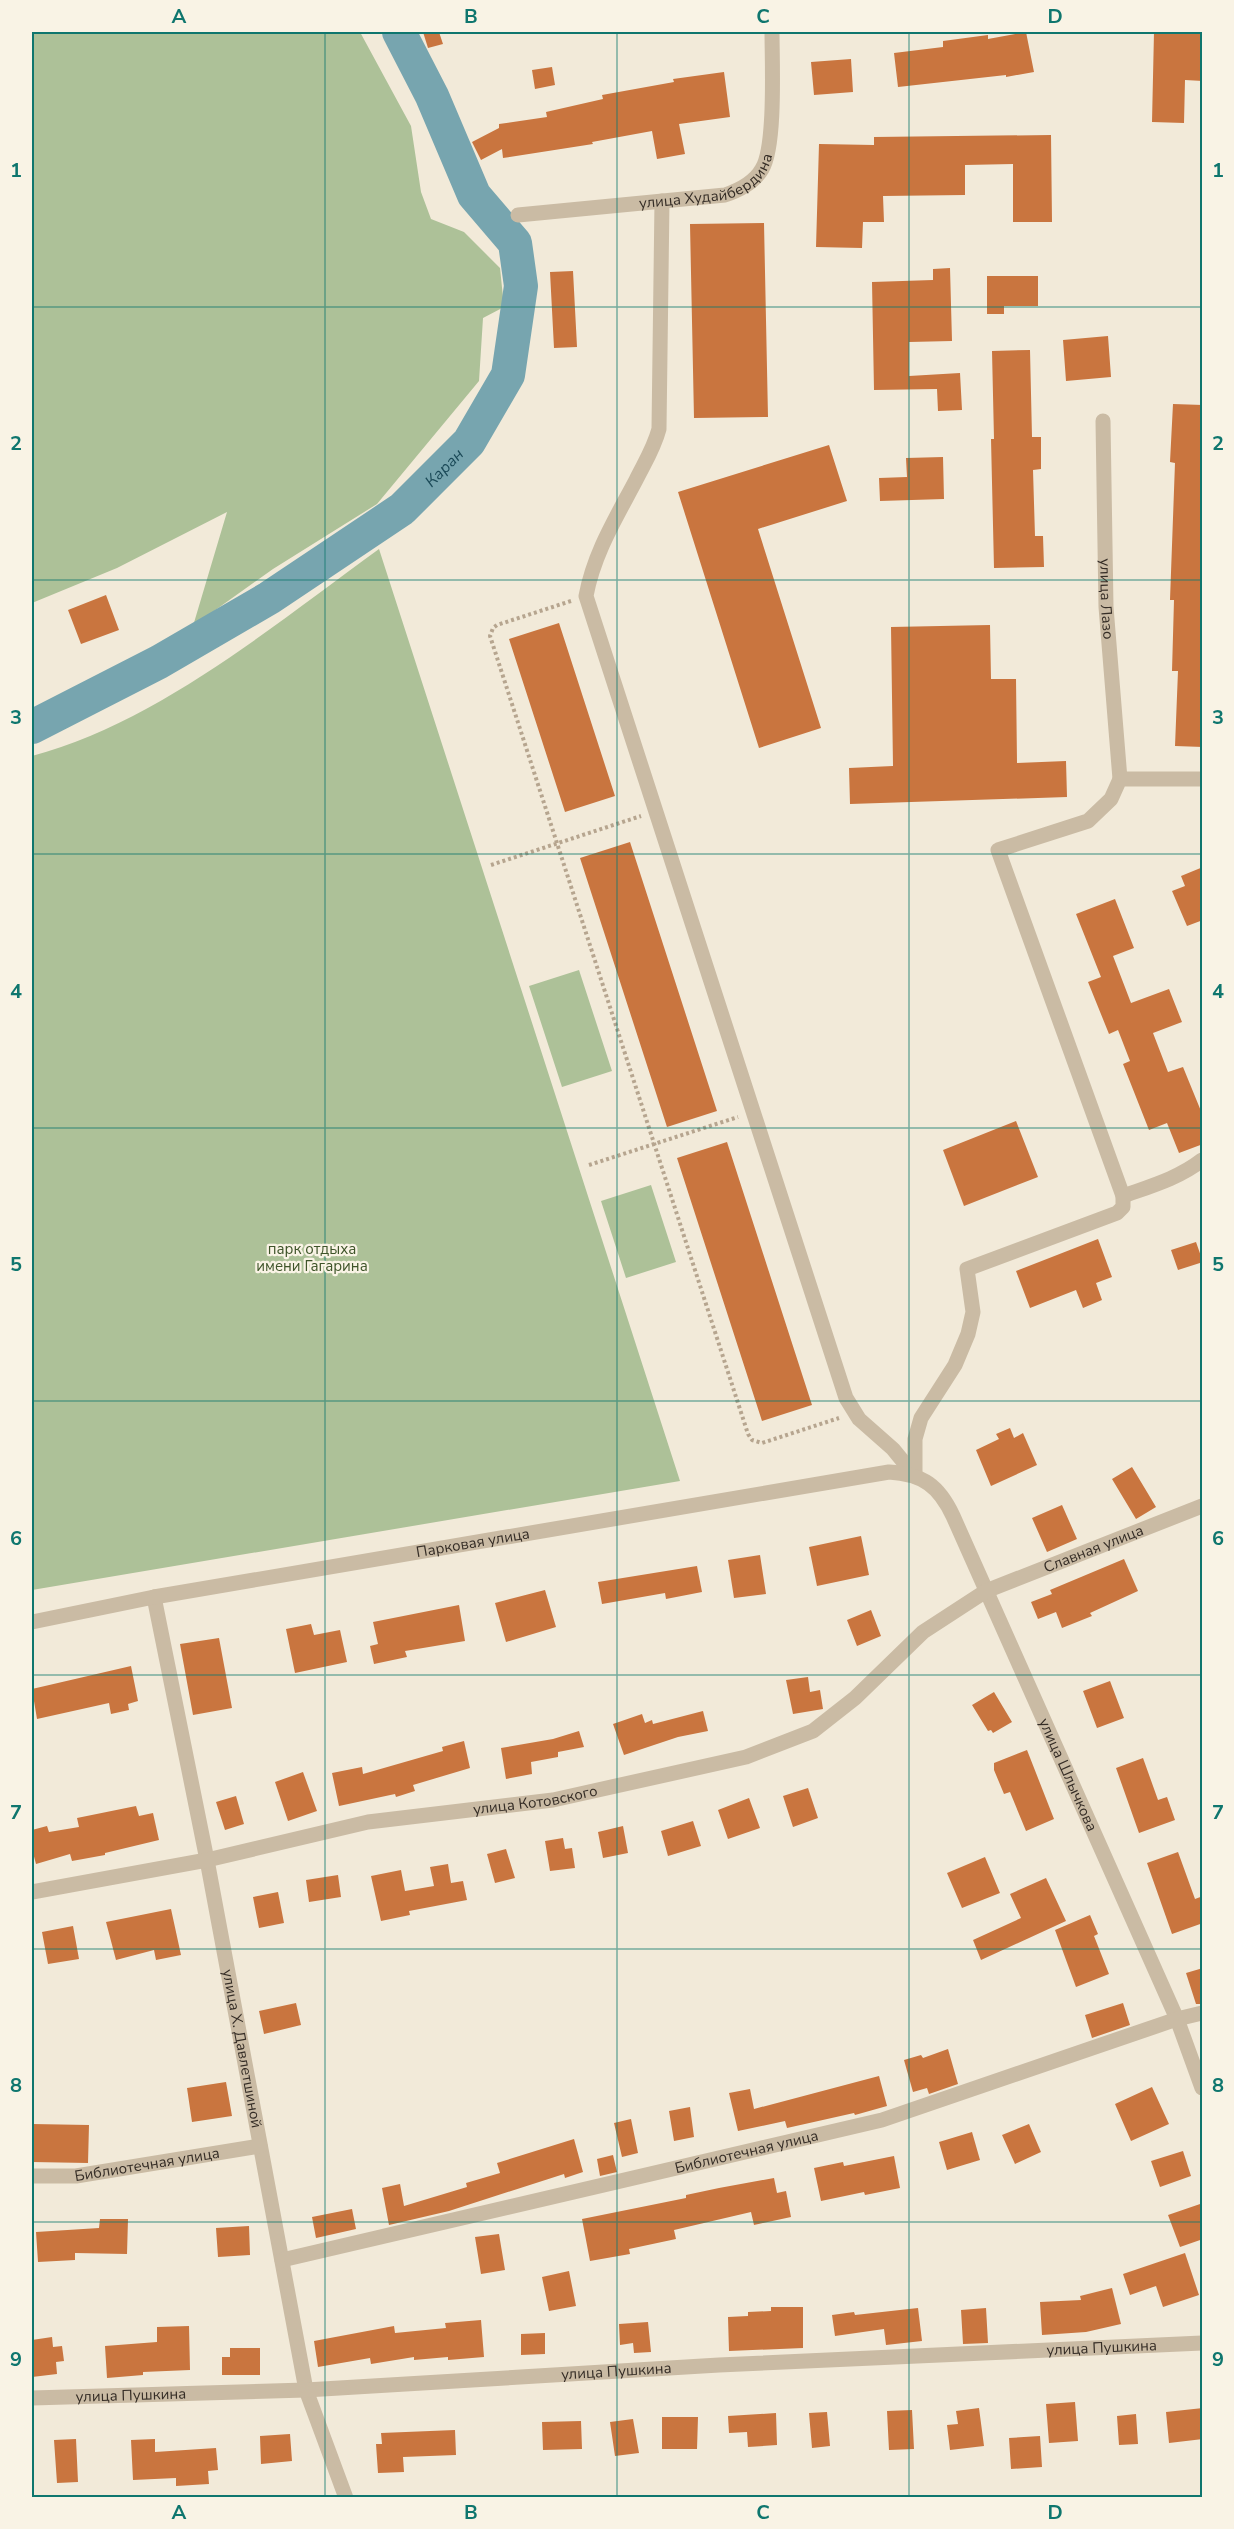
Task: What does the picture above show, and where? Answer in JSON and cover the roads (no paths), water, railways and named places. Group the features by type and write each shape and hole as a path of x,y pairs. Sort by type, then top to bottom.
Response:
{"street":[{"name":"улица Худайбердина","path":"518,215 733,192 753,181 767,159 772,94 772,32"},
{"path":"662,201 659,429 652,451 603,543 592,571 586,596 846,1398 854,1413 894,1449 915,1476"},
{"name":"улица Лазо","path":"1103,421 1106,608 1120,779"},
{"path":"915,1476 915,1439 921,1418 955,1365 968,1334 973,1312 967,1269 1117,1214 1124,1207 1123,1196 998,850 1088,821 1111,799 1120,779 1203,779"},
{"path":"1123,1196 1167,1180 1187,1171 1203,1160"},
{"name":"Парковая улица","path":"32,1622 154,1596 889,1472 915,1476"},
{"name":"улица Шлычкова","path":"915,1476 935,1488 945,1499 1177,2019 1203,2088"},
{"name":"Славная улица","path":"986,1591 1203,1506"},
{"name":"улица Котовского","path":"32,1892 207,1860 368,1822 553,1800 746,1757 813,1731 855,1698 923,1632 986,1591"},
{"name":"улица Х. Давлетшиной","path":"154,1596 207,1860 306,2390 346,2498"},
{"name":"Библиотечная улица","path":"282,2260 882,2120 1177,2019 1203,2013"},
{"name":"Библиотечная улица","path":"32,2176 76,2176 260,2146"},
{"name":"улица Пушкина","path":"32,2398 306,2390 719,2365 1203,2343"}],"waterway":[{"name":"Каран","path":"32,727 159,662 269,598 402,509 469,442 508,375 521,286 515,243 474,195 432,96 399,32"}],"park label":[{"name":"парк отдыха имени Гагарина","path":"312,1258"}]}
